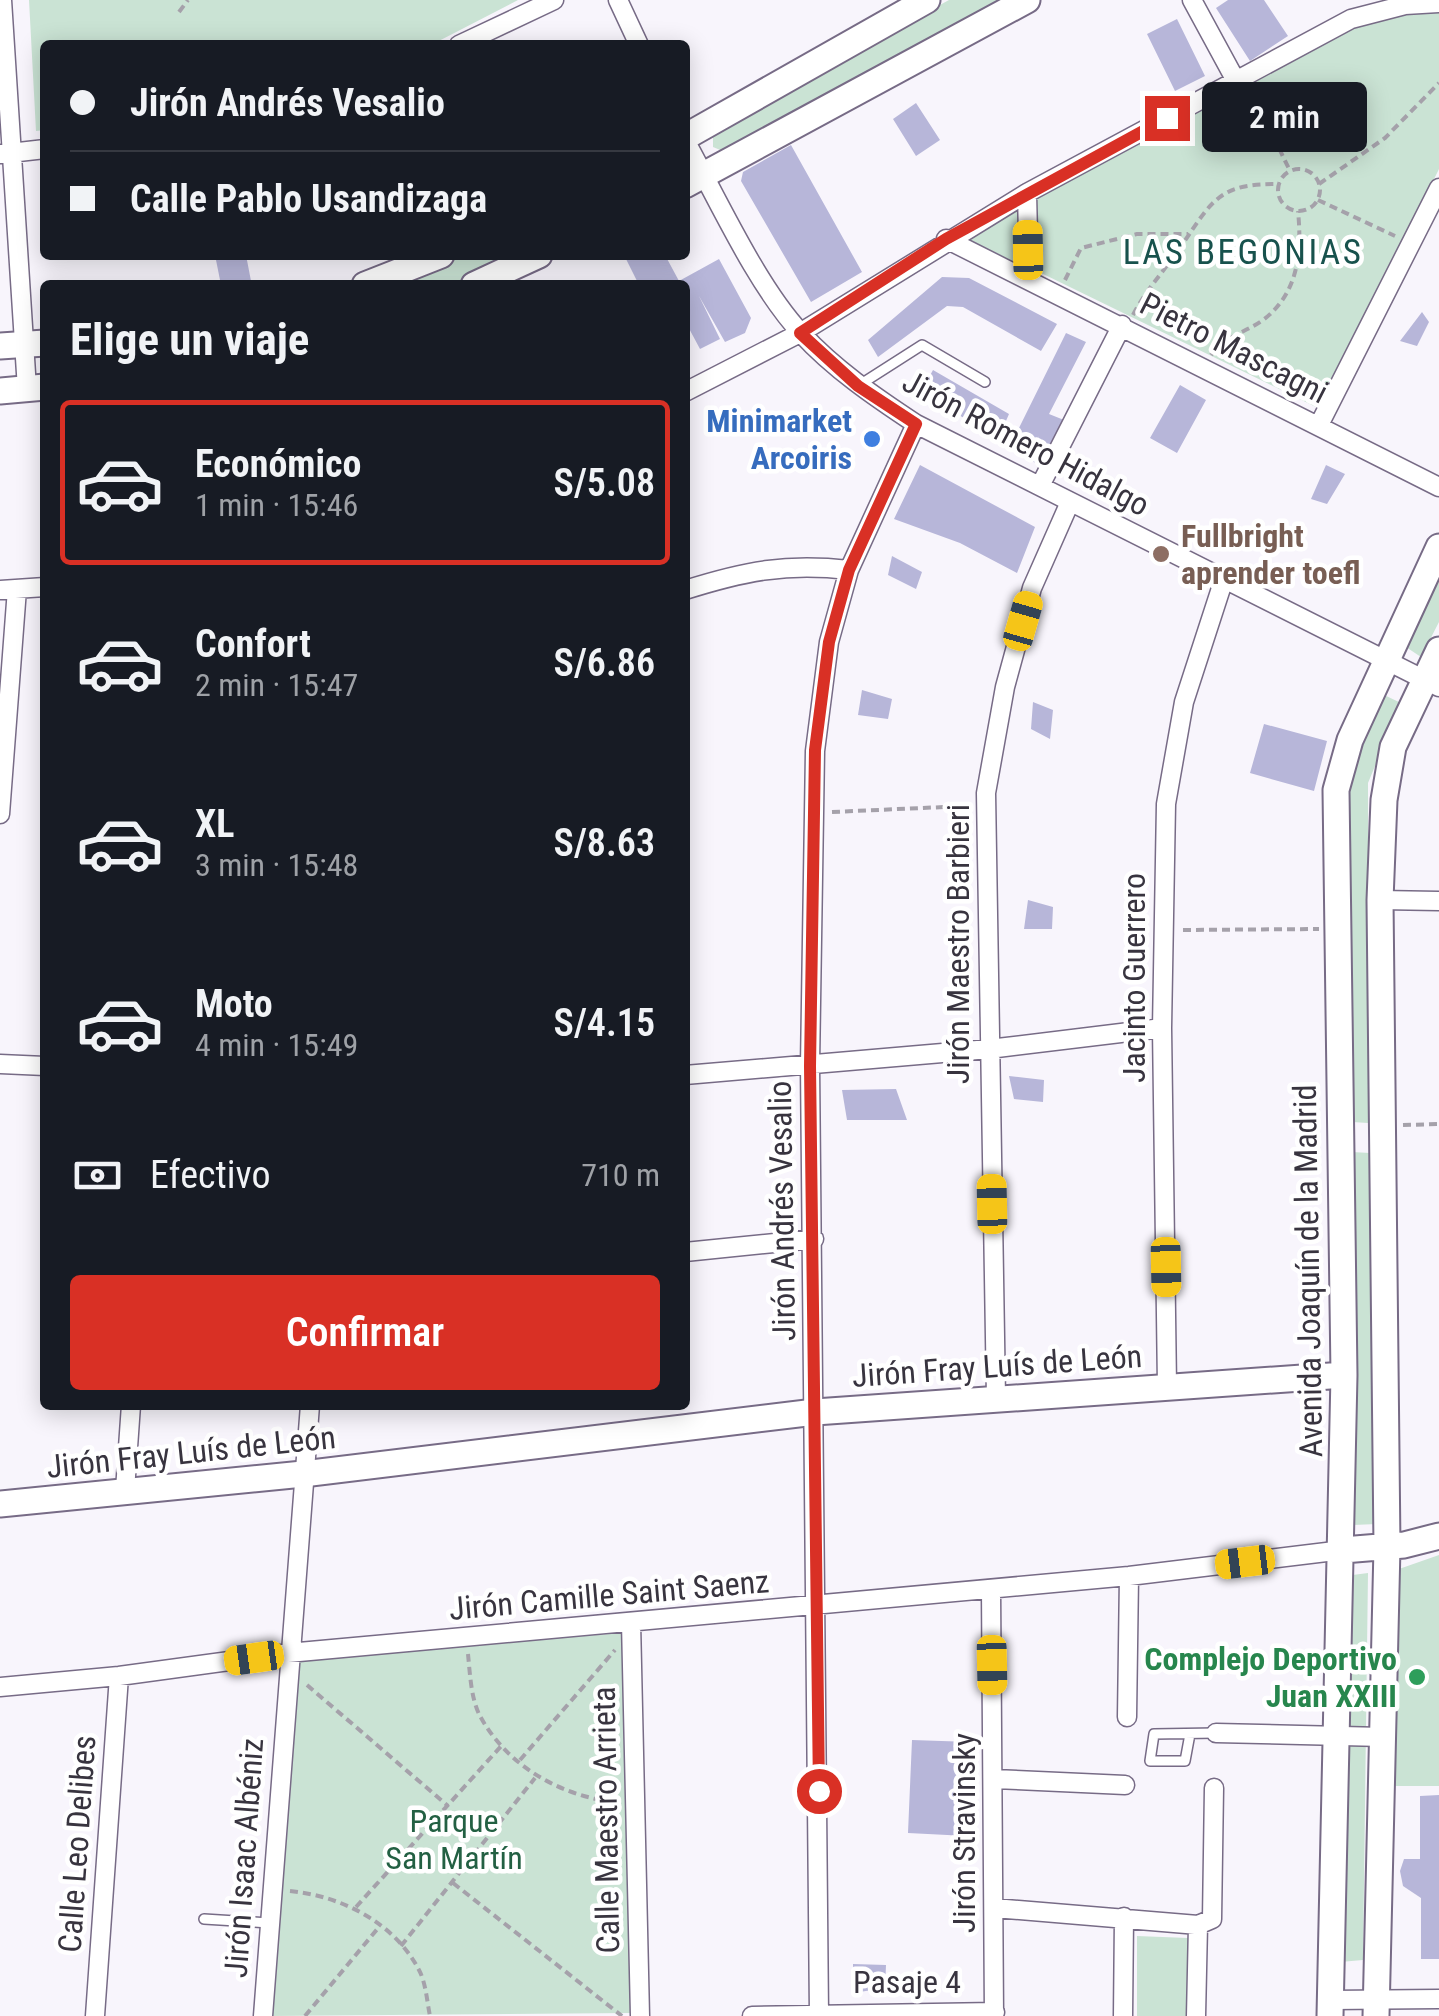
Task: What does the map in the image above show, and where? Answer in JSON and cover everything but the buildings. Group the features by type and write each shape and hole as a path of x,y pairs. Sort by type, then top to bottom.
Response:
{"street":[{"path":"0,391 36,388 23,344 5,154 2,0"},
{"path":"470,40 554,0"},
{"path":"618,0 638,40"},
{"path":"690,135 927,0"},
{"path":"695,180 1028,0"},
{"path":"1192,0 1242,82"},
{"path":"690,389 800,333 946,239 1027,193 1242,82 1351,20 1405,6 1439,4"},
{"path":"5,154 40,150"},
{"name":"Jirón Romero Hidalgo","path":"695,180 800,333 858,386 916,424 1432,683"},
{"path":"1319,425 1439,188"},
{"path":"1027,193 1029,278"},
{"name":"Pietro Mascagni","path":"946,239 1439,487"},
{"path":"378,280 428,260"},
{"path":"485,280 527,260"},
{"path":"1041,484 1124,326"},
{"name":"Jirón Andrés Vesalio","path":"819,2014 810,1066 812,812 829,642 849,570 916,424"},
{"name":"Jirón Maestro Barbieri","path":"996,1398 986,805 1009,670 1032,588 1070,502"},
{"name":"Avenida Joaquín de la Madrid","path":"1330,2008 1344,1375 1334,928 1336,790 1350,740 1384,659 1439,547"},
{"path":"690,588 731,575 795,564 849,570"},
{"name":"Jacinto Guerrero","path":"1167,1386 1162,1028 1166,804 1184,702 1224,579"},
{"path":"0,814 8,589 40,586"},
{"path":"1376,2008 1387,1548 1380,900 1384,800 1393,747 1432,683 1439,650"},
{"path":"1380,900 1439,902"},
{"path":"690,1075 988,1049 1162,1028"},
{"path":"0,1064 40,1066"},
{"path":"1339,1141 1383,1134"},
{"path":"690,1251 814,1239"},
{"name":"Jirón Fray Luís de León","path":"0,1504 303,1474 815,1412 1344,1375"},
{"path":"125,1490 131,1410"},
{"name":"Jirón Isaac Albéniz","path":"263,2016 309,1410"},
{"path":"1342,1550 1387,1548 1439,1536"},
{"name":"Jirón Camille Saint Saenz","path":"0,1686 288,1660 467,1636 631,1627 1342,1550"},
{"path":"1127,1717 1129,1576"},
{"name":"Jirón Stravinsky","path":"991,1589 995,2014"},
{"name":"Calle Maestro Arrieta","path":"631,1627 640,2016"},
{"name":"Calle Leo Delibes","path":"95,2016 119,1676"},
{"path":"1216,1733 1383,1737"},
{"path":"994,1779 1125,1786"},
{"path":"994,1908 1198,1925 1212,1919 1214,1788"},
{"path":"1122,2016 1124,1917"},
{"path":"1196,2016 1198,1925"},
{"path":"1330,2008 1376,2008 1439,1998"},
{"name":"Pasaje 4","path":"752,2016 995,2014"}],"lane":[{"path":"858,386 922,346 985,382"},
{"path":"1190,1734 1185,1761 1150,1762 1152,1735 1216,1733"},
{"path":"204,1918 269,1922"}],"path":[{"path":"179,12 188,0"},
{"path":"1242,82 1290,171"},
{"path":"1319,184 1384,138 1439,83"},
{"path":"1290,171 1309,171 1319,184 1318,200"},
{"path":"1290,171 1280,184 1281,200 1298,211"},
{"path":"1124,326 1201,212 1219,195 1249,184 1280,184"},
{"path":"1298,211 1318,200"},
{"path":"1318,200 1410,244"},
{"path":"1201,370 1220,343 1265,319 1290,290 1298,266 1298,211"},
{"path":"1063,284 1081,248 1137,234 1188,234"},
{"path":"812,812 986,805"},
{"path":"1164,930 1334,928"},
{"path":"1383,1134 1439,1124"},
{"path":"520,1760 631,1627"},
{"path":"467,1636 480,1716 503,1744 536,1776 588,1800 635,1804"},
{"path":"288,1660 448,1806"},
{"path":"356,1907 503,1744"},
{"path":"401,1946 536,1776"},
{"path":"452,1883 622,2016"},
{"path":"272,1889 356,1907 401,1946 420,1972 430,2016"},
{"path":"306,2016 379,1926"}],"green space":[{"path":"29,0 518,0 441,40 40,40 40,131 36,131"},
{"path":"949,0 1001,0 725,152 713,147 713,130"},
{"path":"1439,9 1439,169 1320,409 1037,271 1035,197 1351,27 1404,11"},
{"path":"1023,202 1025,267 962,242"},
{"path":"448,260 506,260 460,280 402,280"},
{"path":"1439,581 1439,622 1421,657 1406,647"},
{"path":"1382,694 1401,703 1368,783 1368,1123 1352,1122 1348,775"},
{"path":"1352,1152 1370,1153 1377,1524 1353,1525"},
{"name":"Complejo Deportivo Juan XXIII","path":"1439,1555 1439,1786 1391,1786 1399,1569"},
{"path":"1368,1573 1363,1960 1340,1962 1345,1576"},
{"name":"Parque San Martín","path":"622,1633 633,2013 270,2016 294,1659"},
{"path":"1137,1936 1188,1938 1188,2016 1137,2016"}],"place":[{"name":"Minimarket Arcoiris","path":"872,439"},
{"name":"Fullbright aprender toefl","path":"1161,554"},
{"name":"Complejo Deportivo Juan XXIII","path":"1417,1677"}],"district":[{"name":"LAS BEGONIAS","path":"1243,252"}],"route":[{"path":"819,1791 810,1066 815,750 829,642 849,570 916,424 858,386 800,333 946,239 1167,118"}]}
